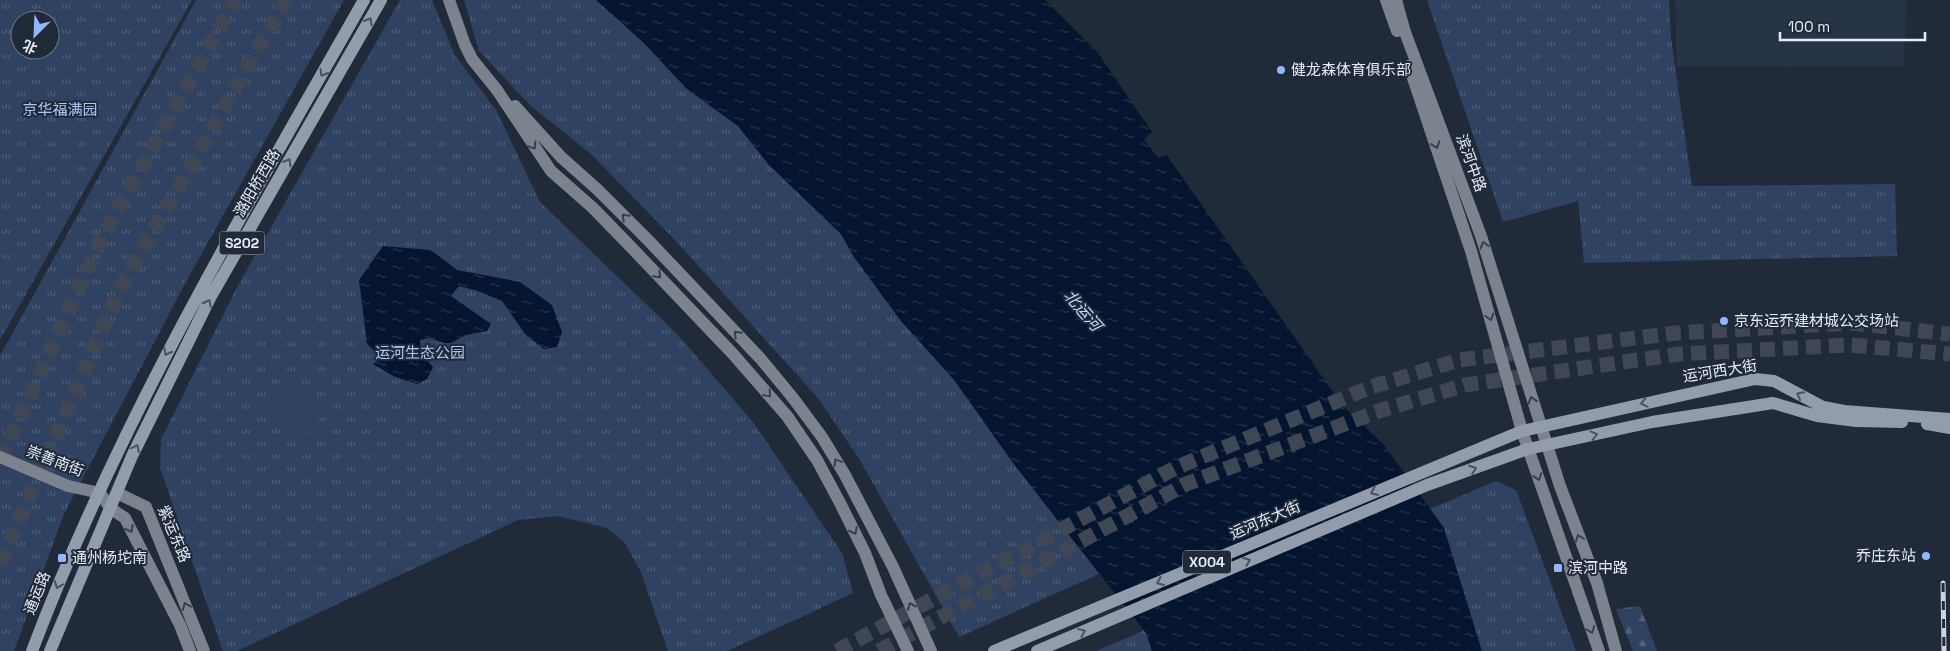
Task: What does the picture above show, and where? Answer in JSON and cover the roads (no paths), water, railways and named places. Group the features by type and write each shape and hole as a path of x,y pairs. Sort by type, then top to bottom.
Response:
{"main road":[{"name":"潞阳桥西路","path":"100,492 124,435 198,292 364,0"},
{"name":"潞阳桥西路","path":"117,493 132,456 210,298 381,0"},
{"path":"449,0 465,46 472,59 497,90 550,172 593,208 630,246 733,354 787,416 816,460 839,501 865,553 881,595 908,651"},
{"name":"滨河中路","path":"1386,0 1471,251 1522,431 1599,651"},
{"name":"滨河中路","path":"1396,0 1405,32 1481,236 1560,486 1597,583 1616,651"},
{"path":"497,90 503,94 561,157 598,190 654,246 760,358 793,398 822,437 845,475 894,567 931,651"},
{"name":"运河西大街","path":"1522,431 1727,383 1755,379 1774,381 1823,407 1844,411 1950,419"},
{"path":"1547,446 1652,422 1773,403 1818,416 1856,421 1918,423 1950,428"},
{"name":"运河东大街","path":"994,651 1522,431"},
{"name":"运河东大街","path":"1037,651 1427,485 1528,449 1547,446"},
{"name":"崇善南街","path":"0,457 68,486 100,492"},
{"name":"紫运东路","path":"100,492 117,493 146,507 204,651"},
{"path":"100,492 110,508 124,518 180,625 190,651"},
{"name":"通运路","path":"32,651 84,520 100,492"},
{"path":"50,651 117,493"}],"water":[{"name":"北运河","path":"596,0 1045,0 1098,53 1152,132 1144,139 1158,158 1166,154 1342,405 1384,445 1444,528 1482,651 1152,651 1146,633 1013,463 955,381 901,321 854,257 841,234 769,165 738,126 687,89 644,43"},
{"path":"383,246 431,250 457,270 520,282 552,305 562,332 557,347 544,349 525,334 502,301 478,291 459,286 451,296 491,324 487,331 466,335 451,343 444,343 430,338 420,340 421,353 433,367 427,379 417,384 393,376 373,364 382,358 367,344 359,280"}],"tunnel":[{"path":"0,460 102,238 235,0"},
{"path":"0,564 120,289 286,0"},
{"path":"837,651 1175,468 1371,387 1459,360 1676,333 1851,323 1950,334"},
{"path":"879,651 1186,484 1379,411 1465,385 1679,354 1850,345 1950,354"}],"railway":[{"path":"1943,583 1944,651"}],"place":[{"name":"健龙森体育俱乐部","path":"1281,70"},
{"name":"京东运乔建材城公交场站","path":"1724,321"},
{"name":"乔庄东站","path":"1926,556"},
{"name":"通州杨坨南","path":"62,558"},
{"name":"滨河中路","path":"1558,568"}],"park label":[{"name":"京华福满园","path":"60,110"},
{"name":"运河生态公园","path":"420,353"}]}
